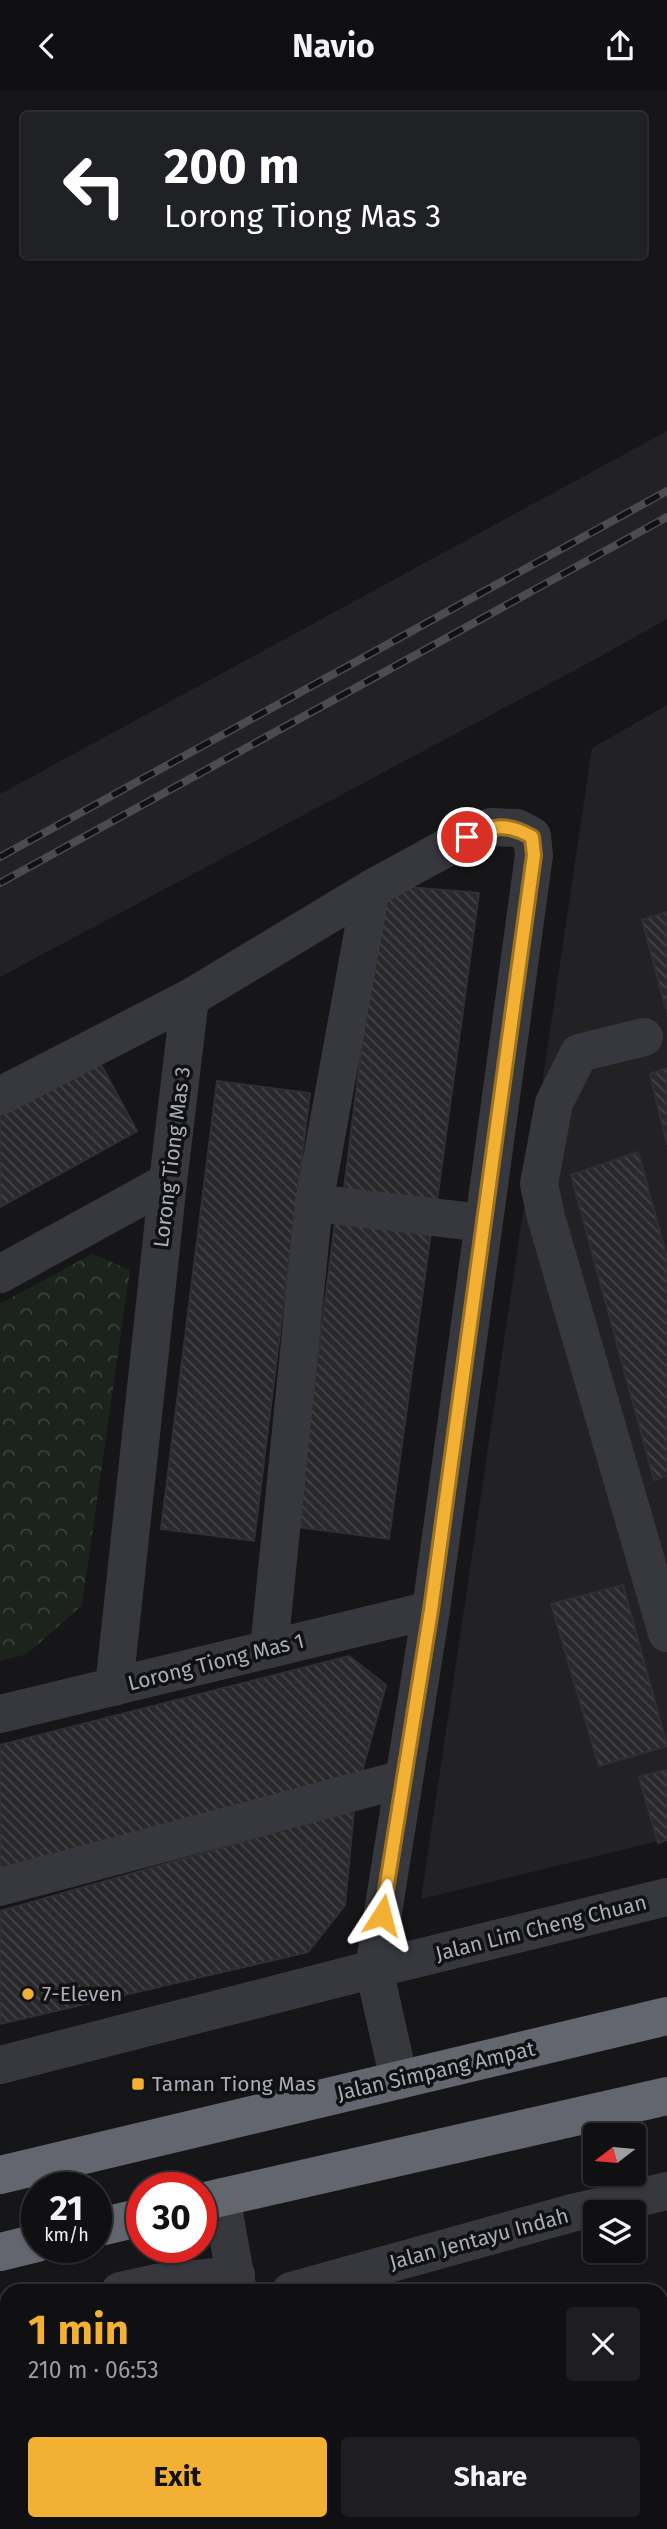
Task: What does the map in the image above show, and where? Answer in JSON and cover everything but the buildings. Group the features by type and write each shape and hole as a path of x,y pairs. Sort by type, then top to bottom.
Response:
{"highway":[{"name":"Jalan Simpang Ampat","path":"0,2175 667,2016"},
{"path":"217,2199 667,2096"},
{"path":"0,2252 21,2247"}],"street":[{"path":"0,1096 190,998 371,889 467,837 491,827 517,828 532,837 534,855 431,1610 374,1969 399,2080"},
{"path":"269,1649 314,1203 371,889"},
{"name":"Lorong Tiong Mas 3","path":"114,1687 190,998"},
{"path":"644,1037 579,1053 554,1103 539,1184 546,1217 667,1633"},
{"path":"0,1274 168,1182"},
{"path":"314,1203 483,1223"},
{"name":"Lorong Tiong Mas 1","path":"0,1714 431,1610"},
{"path":"0,1887 403,1779"},
{"name":"Jalan Lim Cheng Chuan","path":"0,2065 667,1897"},
{"name":"Jalan Jentayu Indah","path":"316,2284 572,2213 667,2191"},
{"path":"152,2284 237,2283 217,2219"}],"shaded area":[{"path":"667,431 667,619 0,977 0,794"},
{"path":"667,705 667,1839 421,1899 592,748"}],"green space":[{"path":"92,1254 130,1270 82,1605 27,1654 0,1661 0,1304"}],"railway":[{"path":"0,857 667,491"},
{"path":"0,883 667,517"}],"place":[{"name":"7-Eleven","path":"28,1994"},
{"name":"Taman Tiong Mas","path":"138,2084"}],"route":[{"path":"382,1915 431,1610 534,855 532,837 517,828 491,827 467,837"}]}
